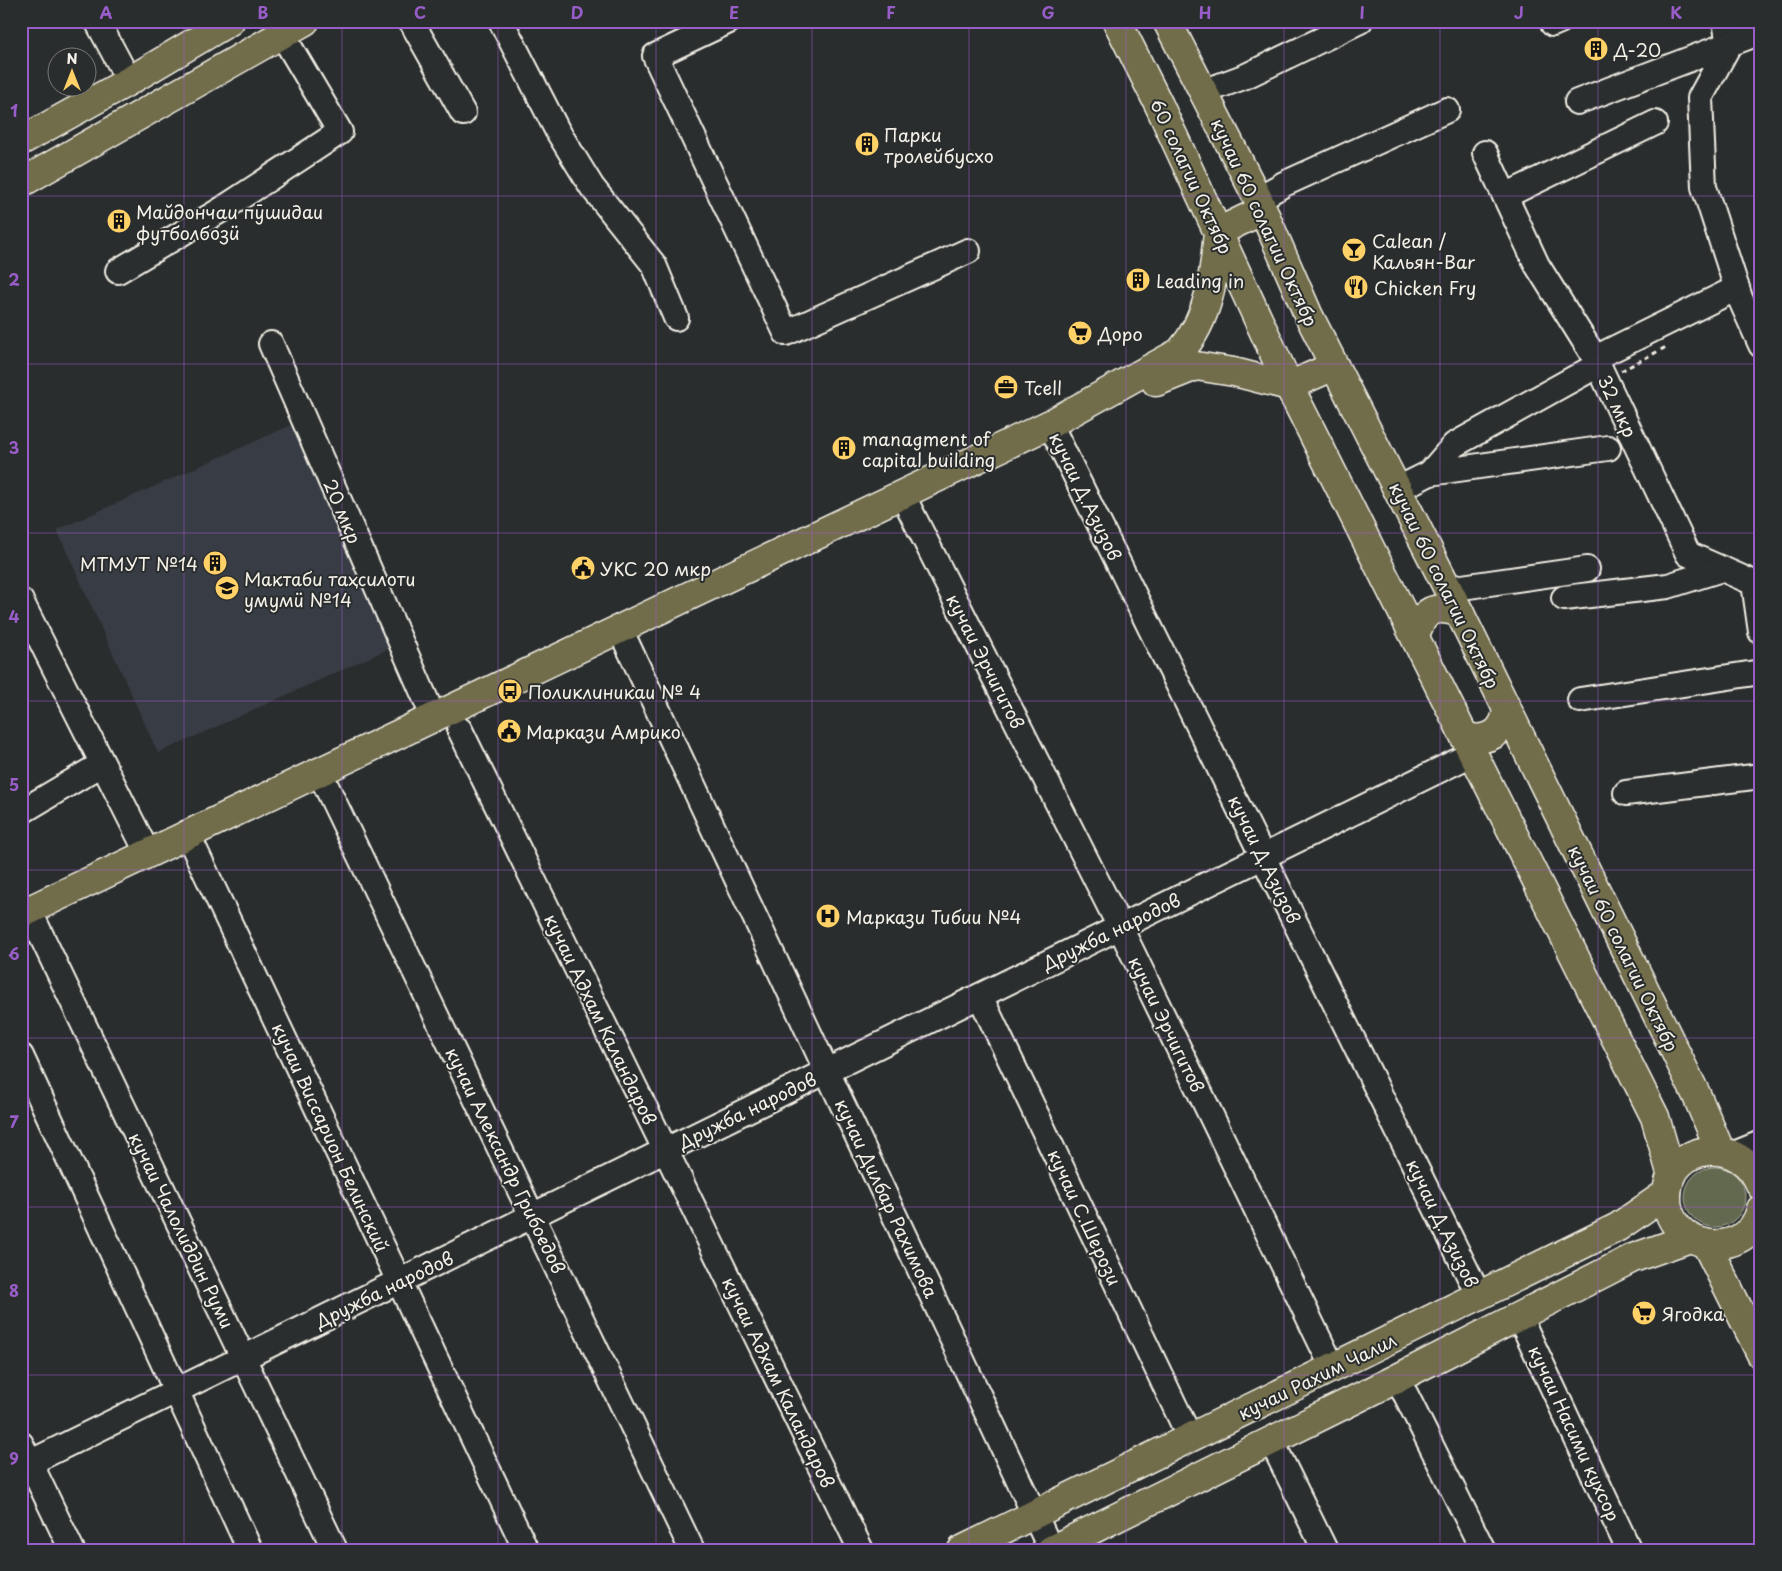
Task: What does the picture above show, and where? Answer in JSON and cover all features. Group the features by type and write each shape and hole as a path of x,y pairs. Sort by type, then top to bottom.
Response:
{"main road":[{"path":"21,141 129,82 230,21"},
{"name":"60 солагии Октябр","path":"1117,21 1159,105 1289,386"},
{"name":"кучаи 60 солагии Октябр","path":"1166,21 1203,92 1266,198 1308,314 1398,489 1696,1094 1727,1152"},
{"path":"21,183 294,28"},
{"path":"1050,424 1180,352 1191,340 1202,319 1214,279 1218,232 1266,198"},
{"path":"25,912 319,771 430,711 620,629 1050,424 1196,366 1234,372 1289,386 1334,366"},
{"path":"1289,386 1655,1117 1670,1185 1672,1219 1680,1230 1698,1241 1719,1245 1732,1242 1749,1230 1760,1213"},
{"path":"1415,636 1420,621 1431,610 1446,608 1454,601"},
{"path":"1470,745 1476,739 1493,736 1504,722 1507,710"},
{"name":"кучаи Рахим Чалил","path":"962,1550 1618,1227 1670,1185 1680,1165 1692,1156 1705,1151 1727,1152"},
{"path":"1727,1152 1746,1162 1756,1174 1761,1186"},
{"path":"1051,1550 1396,1379 1633,1258 1698,1241"},
{"path":"1698,1241 1761,1354"}],"street":[{"path":"97,21 129,82"},
{"path":"411,21 463,113"},
{"path":"501,21 557,130 592,187 654,265 676,318"},
{"path":"729,21 655,56 786,333 968,250"},
{"path":"1203,92 1260,68 1360,21"},
{"path":"1725,21 1728,45 1700,98 1704,187 1737,288 1761,346"},
{"path":"118,271 221,210 340,132 294,28"},
{"path":"1577,102 1761,32"},
{"path":"1266,198 1447,110"},
{"path":"1505,196 1655,123"},
{"name":"32 мкр","path":"1485,153 1537,265 1597,362 1688,554 1722,569 1757,575 1761,632"},
{"path":"1430,472 1454,445 1597,362 1737,288"},
{"name":"20 мкр","path":"271,344 430,711"},
{"name":"кучаи Д.Азизов","path":"1050,424 1479,1296"},
{"path":"1398,489 1430,472 1608,448"},
{"name":"кучаи Эрчигитов","path":"902,494 1120,927 1332,1368"},
{"path":"1454,601 1587,569"},
{"path":"1564,598 1668,586 1722,569"},
{"path":"21,601 147,852"},
{"name":"кучаи Дилбар Рахимова","path":"620,629 1051,1550"},
{"path":"1580,700 1761,672"},
{"name":"кучаи Адхам Каландаров","path":"460,730 861,1550"},
{"name":"Дружба народов","path":"24,1458 175,1392 1264,856 1470,745"},
{"path":"21,812 102,764"},
{"name":"кучаи Александр Грибоедов","path":"319,771 692,1550"},
{"path":"1626,793 1761,776"},
{"name":"кучаи Виссарион Белинский","path":"187,833 526,1550"},
{"name":"кучаи Чалолиддин Руми","path":"25,912 335,1550"},
{"name":"кучаи С.Шерози","path":"980,996 1190,1438"},
{"path":"21,1056 175,1392 250,1550"},
{"path":"1727,1152 1761,1143"},
{"name":"кучаи Насими кухсор","path":"1519,1316 1629,1550"},
{"path":"1396,1379 1406,1395 1483,1550"},
{"path":"1271,1440 1325,1550"},
{"path":"24,1458 72,1550"}],"shaded area":[{"name":"Мактаби таҳсилоти умумӣ №14","path":"296,423 397,645 158,753 57,530"}],"green space":[{"path":"1715,1167 1731,1172 1736,1176 1740,1181 1745,1197 1740,1213 1736,1218 1731,1222 1715,1227 1699,1222 1694,1218 1690,1213 1685,1197 1690,1181 1694,1176 1699,1172"}],"place":[{"name":"Д-20","path":"1596,49"},
{"name":"Парки тролейбусхо","path":"867,144"},
{"name":"Майдончаи пӯшидаи футболбозӣ","path":"119,221"},
{"name":"Calean / Кальян-Bar","path":"1354,250"},
{"name":"Leading in","path":"1138,280"},
{"name":"Chicken Fry","path":"1356,287"},
{"name":"Доро","path":"1080,333"},
{"name":"Tcell","path":"1006,387"},
{"name":"managment of capital building","path":"844,448"},
{"name":"МТМУТ №14","path":"215,563"},
{"name":"УКС 20 мкр","path":"583,568"},
{"name":"Мактаби таҳсилоти умумӣ №14","path":"227,588"},
{"name":"Поликлиникаи № 4","path":"510,691"},
{"name":"Маркази Амрико","path":"509,731"},
{"name":"Маркази Тибии №4","path":"828,916"},
{"name":"Ягодка","path":"1644,1313"}]}
